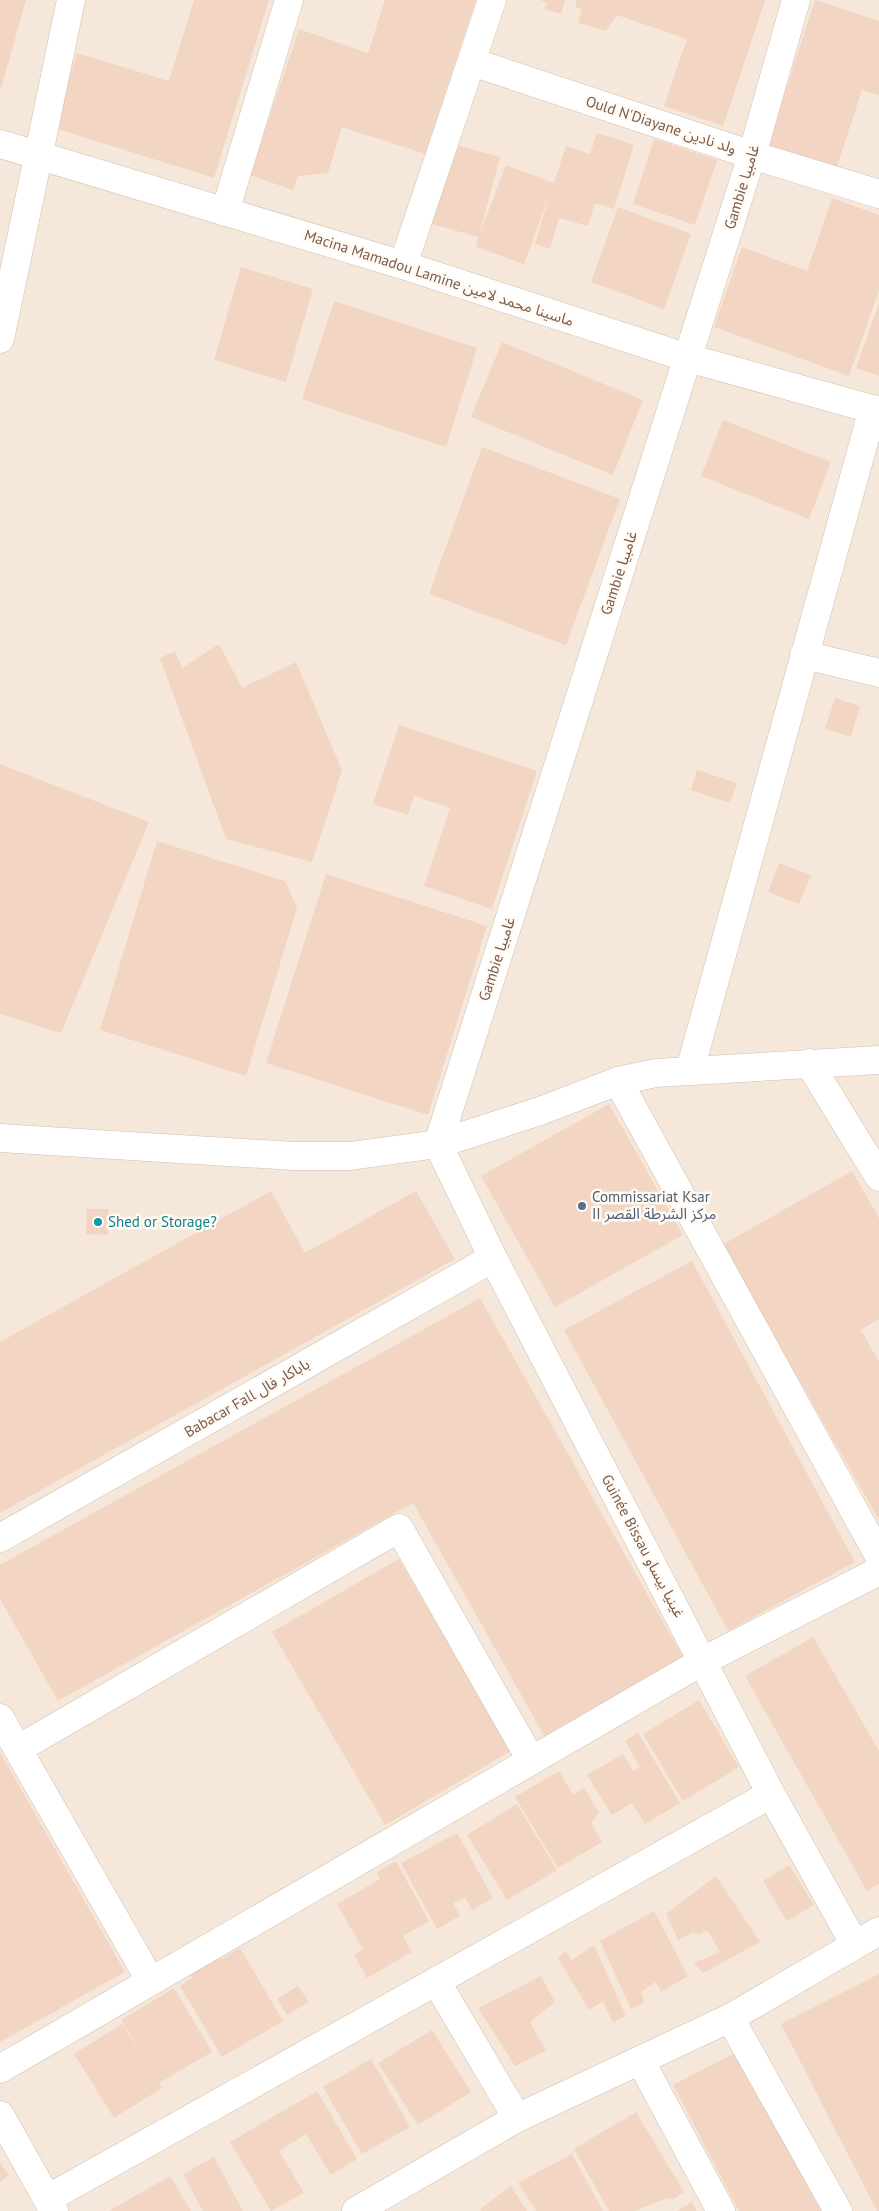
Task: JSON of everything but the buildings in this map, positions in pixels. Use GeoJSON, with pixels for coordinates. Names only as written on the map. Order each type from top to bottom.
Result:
{"type":"FeatureCollection","features":[{"type":"Feature","properties":{"kind":"street"},"geometry":{"type":"LineString","coordinates":[[0,339],[37,155],[71,0]]}},
{"type":"Feature","properties":{"kind":"street"},"geometry":{"type":"LineString","coordinates":[[225,212],[290,0]]}},
{"type":"Feature","properties":{"kind":"street"},"geometry":{"type":"LineString","coordinates":[[403,265],[492,0]]}},
{"type":"Feature","properties":{"kind":"street","name":"Gambie غامبيا"},"geometry":{"type":"LineString","coordinates":[[438,1144],[752,155],[796,0]]}},
{"type":"Feature","properties":{"kind":"street","name":"Ould N'Diayane ولد نادين"},"geometry":{"type":"LineString","coordinates":[[472,62],[752,155],[879,194]]}},
{"type":"Feature","properties":{"kind":"street","name":"Macina Mamadou Lamine ماسينا محمد لامين"},"geometry":{"type":"LineString","coordinates":[[0,144],[403,265],[688,358],[876,410]]}},
{"type":"Feature","properties":{"kind":"street"},"geometry":{"type":"LineString","coordinates":[[690,1070],[804,655],[876,410]]}},
{"type":"Feature","properties":{"kind":"street"},"geometry":{"type":"LineString","coordinates":[[804,655],[879,673]]}},
{"type":"Feature","properties":{"kind":"street"},"geometry":{"type":"LineString","coordinates":[[0,1138],[294,1156],[350,1156],[438,1144],[540,1111],[618,1081],[656,1073],[879,1060]]}},
{"type":"Feature","properties":{"kind":"street"},"geometry":{"type":"LineString","coordinates":[[809,1063],[879,1177]]}},
{"type":"Feature","properties":{"kind":"street"},"geometry":{"type":"LineString","coordinates":[[618,1081],[879,1556]]}},
{"type":"Feature","properties":{"kind":"street","name":"Guinée Bissau غينيا بيساو"},"geometry":{"type":"LineString","coordinates":[[438,1144],[493,1258],[771,1794],[855,1945]]}},
{"type":"Feature","properties":{"kind":"street","name":"Babacar Fall باباكار فال"},"geometry":{"type":"LineString","coordinates":[[0,1538],[493,1258]]}},
{"type":"Feature","properties":{"kind":"street"},"geometry":{"type":"LineString","coordinates":[[18,1749],[399,1528],[531,1760]]}},
{"type":"Feature","properties":{"kind":"street"},"geometry":{"type":"LineString","coordinates":[[0,2068],[703,1661],[879,1571]]}},
{"type":"Feature","properties":{"kind":"street"},"geometry":{"type":"LineString","coordinates":[[0,1718],[150,1980]]}},
{"type":"Feature","properties":{"kind":"street"},"geometry":{"type":"LineString","coordinates":[[0,2115],[51,2205],[436,1981],[771,1794]]}},
{"type":"Feature","properties":{"kind":"street"},"geometry":{"type":"LineString","coordinates":[[356,2211],[517,2118],[730,2018],[879,1931]]}},
{"type":"Feature","properties":{"kind":"street"},"geometry":{"type":"LineString","coordinates":[[436,1981],[517,2118]]}},
{"type":"Feature","properties":{"kind":"street"},"geometry":{"type":"LineString","coordinates":[[730,2018],[838,2211]]}},
{"type":"Feature","properties":{"kind":"street"},"geometry":{"type":"LineString","coordinates":[[640,2060],[721,2211]]}},
{"type":"Feature","properties":{"kind":"shaded area"},"geometry":{"type":"Polygon","coordinates":[[[0,0],[879,0],[879,2211],[0,2211],[0,0]]]}},
{"type":"Feature","properties":{"kind":"place","name":"Commissariat Ksar II مركز الشرطة القصر"},"geometry":{"type":"Point","coordinates":[582,1206]}},
{"type":"Feature","properties":{"kind":"place","name":"Shed or Storage?"},"geometry":{"type":"Point","coordinates":[98,1222]}}]}
